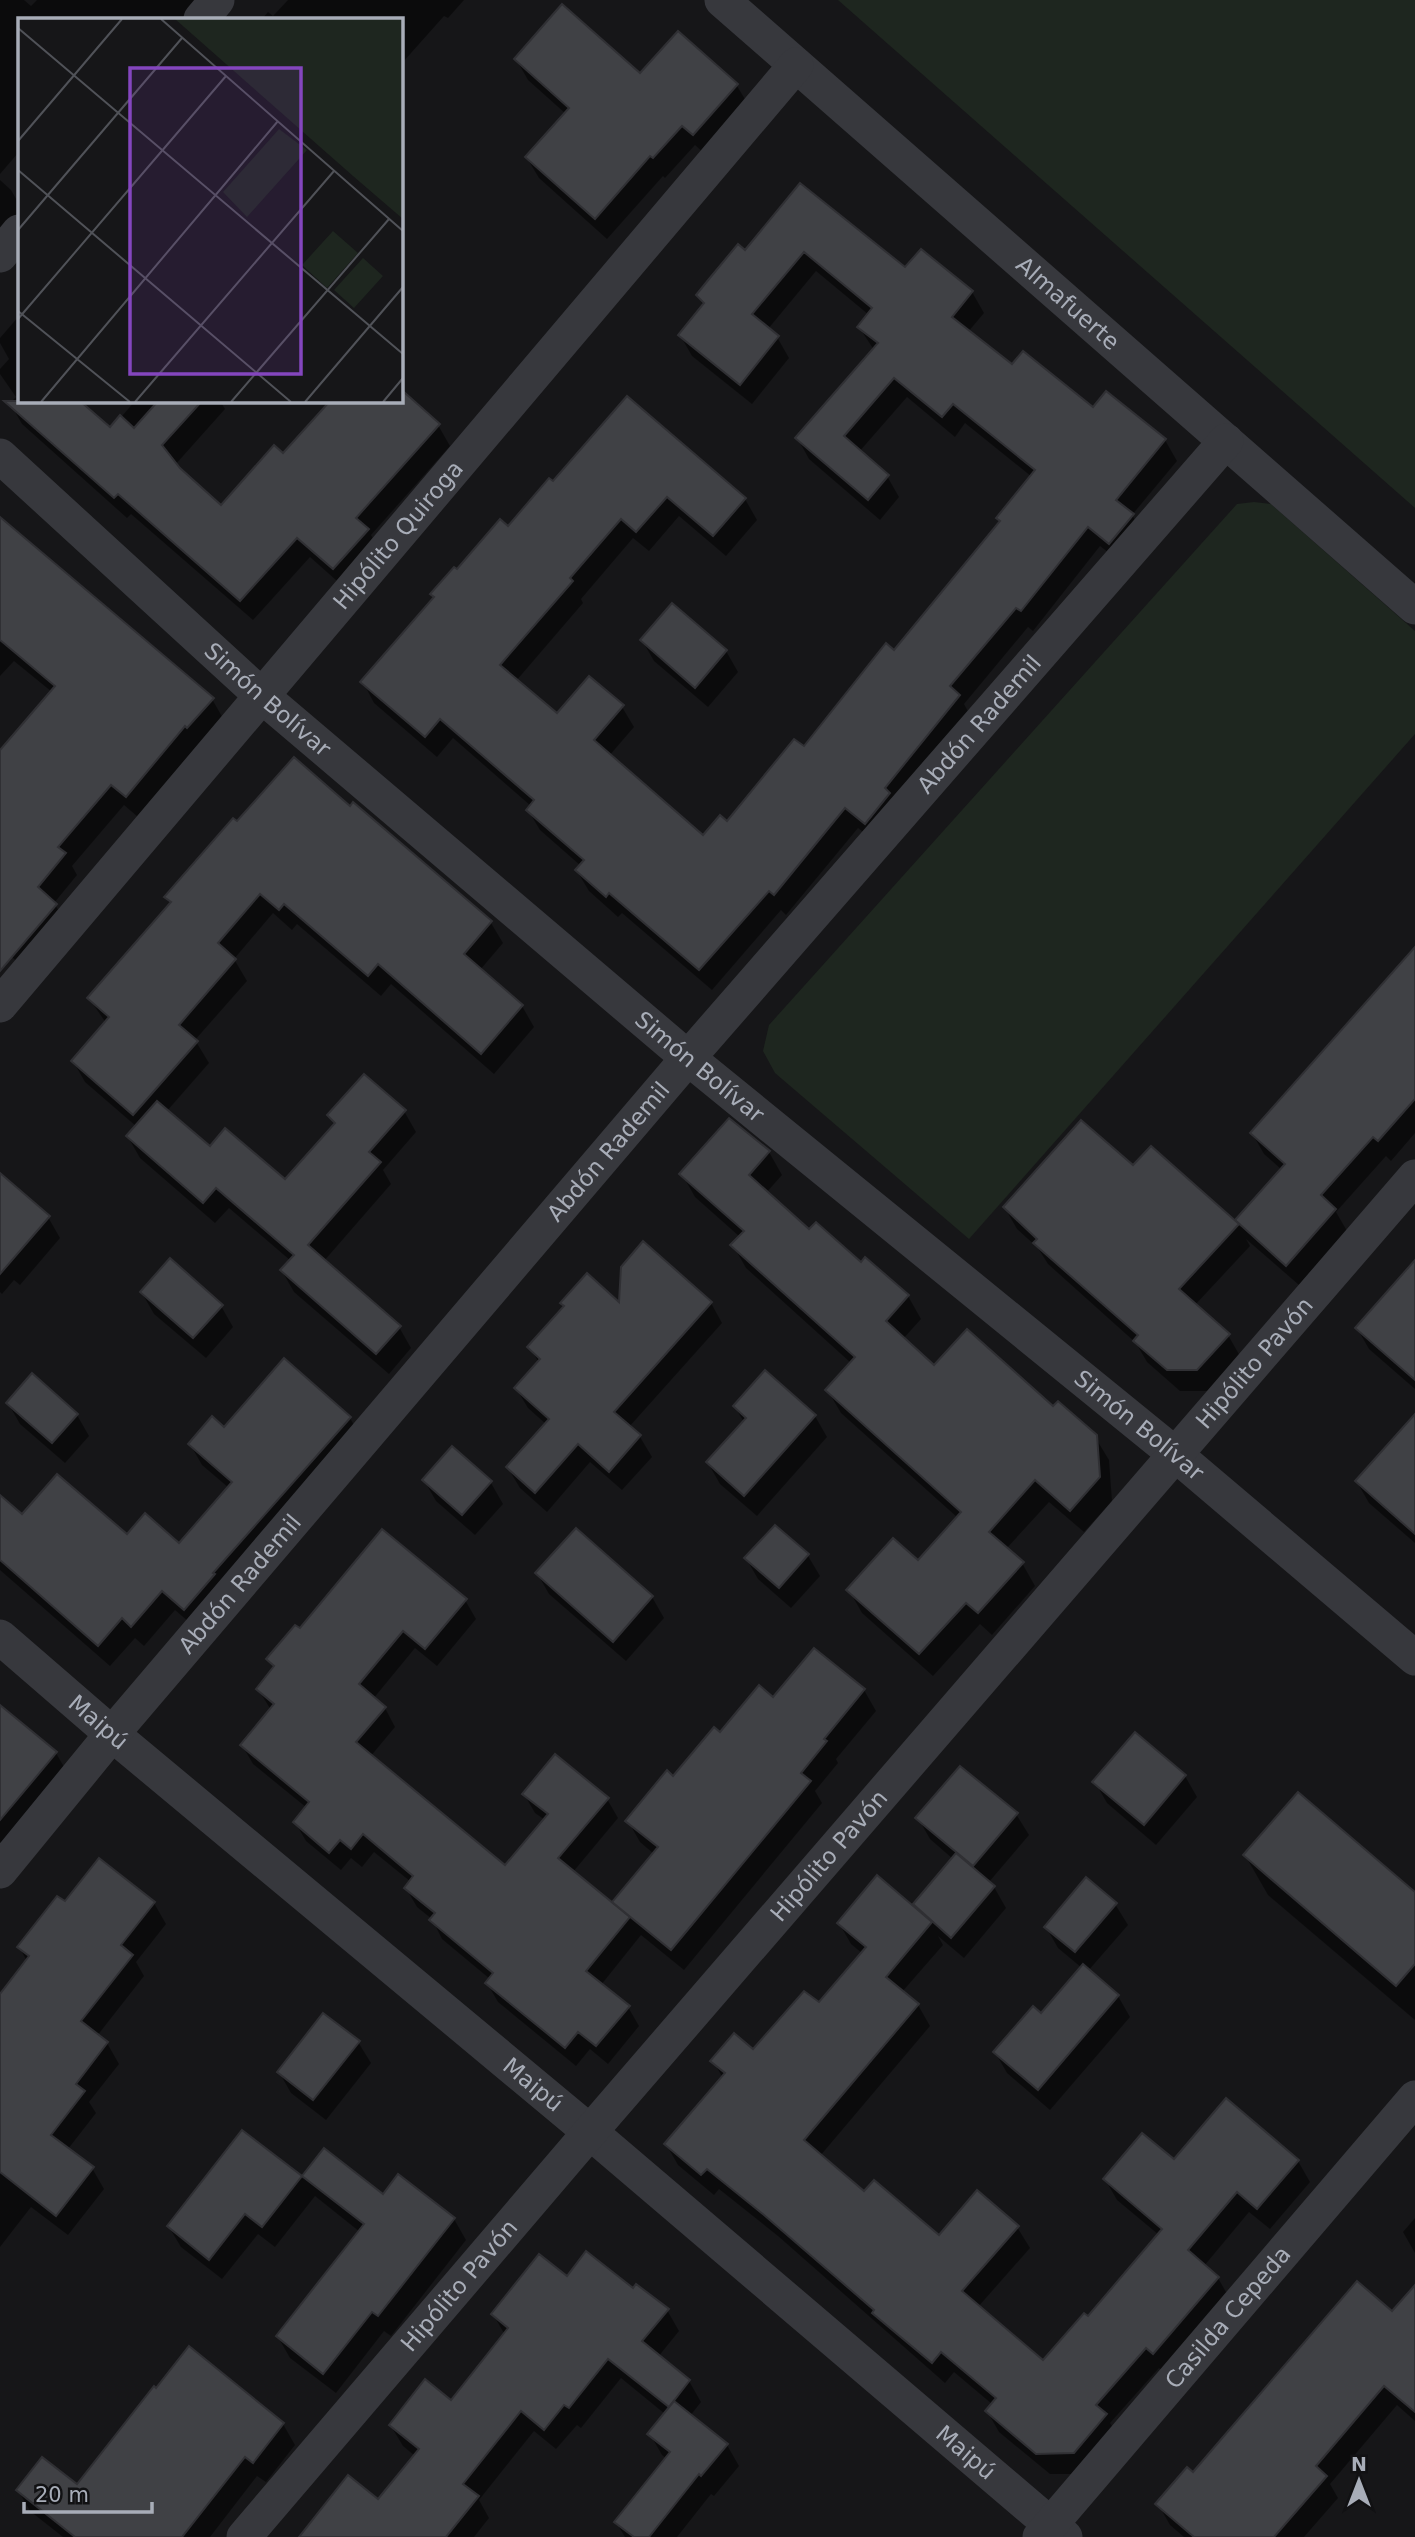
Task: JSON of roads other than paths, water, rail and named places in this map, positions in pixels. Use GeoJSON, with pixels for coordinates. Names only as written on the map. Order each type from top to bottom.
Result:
{"type":"FeatureCollection","features":[{"type":"Feature","properties":{"kind":"street"},"geometry":{"type":"LineString","coordinates":[[202,18],[217,0]]}},
{"type":"Feature","properties":{"kind":"street","name":"Almafuerte"},"geometry":{"type":"LineString","coordinates":[[722,0],[1415,607]]}},
{"type":"Feature","properties":{"kind":"street","name":"Hipólito Quiroga"},"geometry":{"type":"LineString","coordinates":[[0,1005],[796,65]]}},
{"type":"Feature","properties":{"kind":"street"},"geometry":{"type":"LineString","coordinates":[[0,255],[18,233]]}},
{"type":"Feature","properties":{"kind":"street","name":"Abdón Rademil"},"geometry":{"type":"LineString","coordinates":[[0,1871],[112,1734],[688,1058],[1226,441]]}},
{"type":"Feature","properties":{"kind":"street","name":"Simón Bolívar"},"geometry":{"type":"LineString","coordinates":[[0,456],[262,696],[688,1058],[1176,1455],[1415,1658]]}},
{"type":"Feature","properties":{"kind":"street","name":"Hipólito Pavón"},"geometry":{"type":"LineString","coordinates":[[244,2537],[1415,1177]]}},
{"type":"Feature","properties":{"kind":"street","name":"Maipú"},"geometry":{"type":"LineString","coordinates":[[0,1637],[112,1734],[590,2132],[1052,2533]]}},
{"type":"Feature","properties":{"kind":"street","name":"Casilda Cepeda"},"geometry":{"type":"LineString","coordinates":[[1052,2533],[1415,2098]]}}]}
